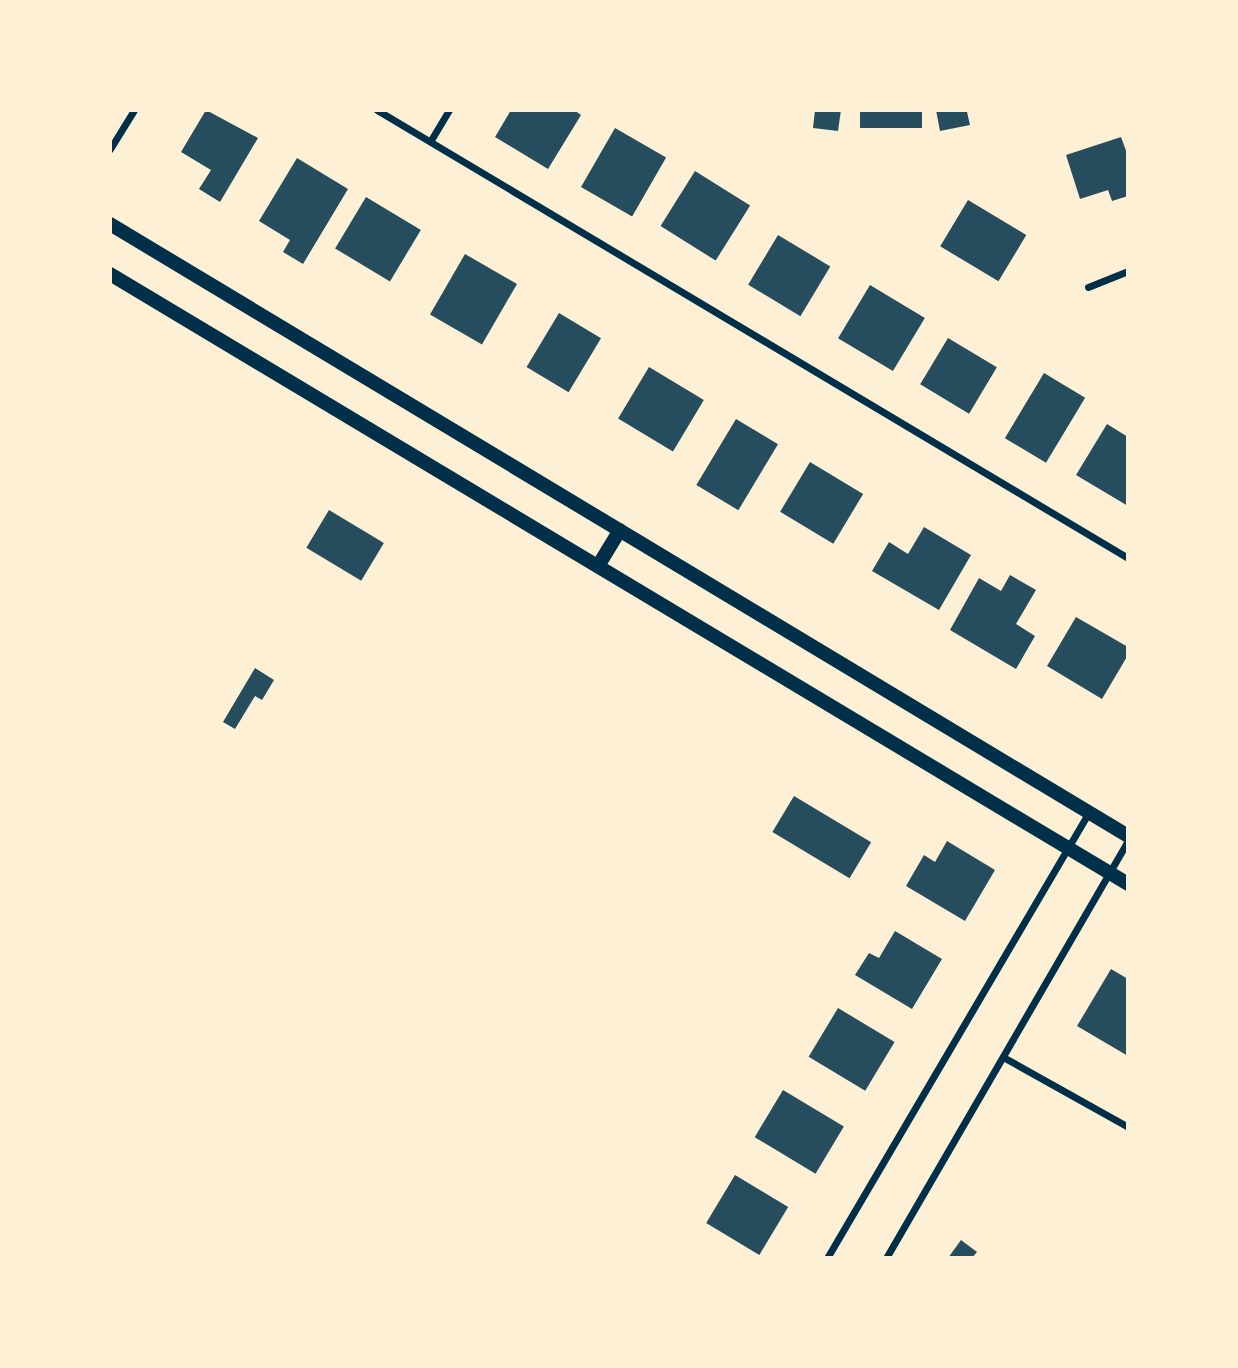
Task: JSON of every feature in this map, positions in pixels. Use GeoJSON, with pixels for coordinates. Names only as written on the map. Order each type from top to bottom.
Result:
{"type":"FeatureCollection","features":[{"type":"Feature","properties":{"kind":"main road"},"geometry":{"type":"LineString","coordinates":[[110,224],[1128,836]]}},
{"type":"Feature","properties":{"kind":"main road"},"geometry":{"type":"LineString","coordinates":[[110,274],[1128,884]]}},
{"type":"Feature","properties":{"kind":"main road"},"geometry":{"type":"LineString","coordinates":[[598,566],[620,530]]}},
{"type":"Feature","properties":{"kind":"street"},"geometry":{"type":"LineString","coordinates":[[110,149],[134,110]]}},
{"type":"Feature","properties":{"kind":"street"},"geometry":{"type":"LineString","coordinates":[[377,110],[1128,558]]}},
{"type":"Feature","properties":{"kind":"street"},"geometry":{"type":"LineString","coordinates":[[431,140],[449,110]]}},
{"type":"Feature","properties":{"kind":"street"},"geometry":{"type":"LineString","coordinates":[[1088,287],[1128,271]]}},
{"type":"Feature","properties":{"kind":"street"},"geometry":{"type":"LineString","coordinates":[[827,1258],[1089,811]]}},
{"type":"Feature","properties":{"kind":"street"},"geometry":{"type":"LineString","coordinates":[[886,1258],[1128,841]]}},
{"type":"Feature","properties":{"kind":"street"},"geometry":{"type":"LineString","coordinates":[[1003,1057],[1128,1127]]}},
{"type":"Feature","properties":{"kind":"building"},"geometry":{"type":"Polygon","coordinates":[[[206,110],[258,138],[220,202],[199,189],[211,170],[181,152],[206,110]]]}},
{"type":"Feature","properties":{"kind":"building"},"geometry":{"type":"Polygon","coordinates":[[[511,110],[574,110],[581,115],[548,169],[495,137],[511,110]]]}},
{"type":"Feature","properties":{"kind":"building"},"geometry":{"type":"Polygon","coordinates":[[[815,110],[841,110],[838,131],[813,128],[815,110]]]}},
{"type":"Feature","properties":{"kind":"building"},"geometry":{"type":"Polygon","coordinates":[[[860,110],[922,110],[922,128],[860,128],[860,110]]]}},
{"type":"Feature","properties":{"kind":"building"},"geometry":{"type":"Polygon","coordinates":[[[936,110],[972,110],[967,112],[970,125],[940,131],[936,110]]]}},
{"type":"Feature","properties":{"kind":"building"},"geometry":{"type":"Polygon","coordinates":[[[615,128],[666,158],[632,216],[581,187],[615,128]]]}},
{"type":"Feature","properties":{"kind":"building"},"geometry":{"type":"Polygon","coordinates":[[[1121,137],[1128,156],[1128,196],[1112,201],[1108,190],[1080,199],[1066,155],[1121,137]]]}},
{"type":"Feature","properties":{"kind":"building"},"geometry":{"type":"Polygon","coordinates":[[[297,158],[348,189],[303,264],[283,252],[290,240],[259,221],[297,158]]]}},
{"type":"Feature","properties":{"kind":"building"},"geometry":{"type":"Polygon","coordinates":[[[695,171],[750,205],[716,261],[661,226],[695,171]]]}},
{"type":"Feature","properties":{"kind":"building"},"geometry":{"type":"Polygon","coordinates":[[[366,197],[421,230],[390,281],[335,248],[366,197]]]}},
{"type":"Feature","properties":{"kind":"building"},"geometry":{"type":"Polygon","coordinates":[[[968,200],[1026,235],[998,281],[940,246],[968,200]]]}},
{"type":"Feature","properties":{"kind":"building"},"geometry":{"type":"Polygon","coordinates":[[[778,235],[830,266],[800,316],[748,285],[778,235]]]}},
{"type":"Feature","properties":{"kind":"building"},"geometry":{"type":"Polygon","coordinates":[[[465,254],[517,284],[482,345],[430,315],[465,254]]]}},
{"type":"Feature","properties":{"kind":"building"},"geometry":{"type":"Polygon","coordinates":[[[870,285],[925,318],[893,371],[838,338],[870,285]]]}},
{"type":"Feature","properties":{"kind":"building"},"geometry":{"type":"Polygon","coordinates":[[[559,313],[601,338],[569,392],[527,367],[559,313]]]}},
{"type":"Feature","properties":{"kind":"building"},"geometry":{"type":"Polygon","coordinates":[[[948,338],[997,367],[969,414],[920,384],[948,338]]]}},
{"type":"Feature","properties":{"kind":"building"},"geometry":{"type":"Polygon","coordinates":[[[649,367],[704,400],[673,451],[618,418],[649,367]]]}},
{"type":"Feature","properties":{"kind":"building"},"geometry":{"type":"Polygon","coordinates":[[[1044,373],[1085,398],[1046,463],[1005,438],[1044,373]]]}},
{"type":"Feature","properties":{"kind":"building"},"geometry":{"type":"Polygon","coordinates":[[[736,419],[778,444],[738,510],[696,485],[736,419]]]}},
{"type":"Feature","properties":{"kind":"building"},"geometry":{"type":"Polygon","coordinates":[[[1107,424],[1128,437],[1128,506],[1076,475],[1107,424]]]}},
{"type":"Feature","properties":{"kind":"building"},"geometry":{"type":"Polygon","coordinates":[[[810,462],[863,494],[833,544],[780,512],[810,462]]]}},
{"type":"Feature","properties":{"kind":"building"},"geometry":{"type":"Polygon","coordinates":[[[329,510],[384,543],[361,581],[306,548],[329,510]]]}},
{"type":"Feature","properties":{"kind":"building"},"geometry":{"type":"Polygon","coordinates":[[[924,527],[971,555],[939,610],[872,571],[889,542],[908,554],[924,527]]]}},
{"type":"Feature","properties":{"kind":"building"},"geometry":{"type":"Polygon","coordinates":[[[1010,575],[1036,590],[1016,624],[1035,636],[1016,669],[950,630],[979,578],[1001,591],[1010,575]]]}},
{"type":"Feature","properties":{"kind":"building"},"geometry":{"type":"Polygon","coordinates":[[[1076,617],[1128,647],[1128,655],[1102,699],[1047,666],[1076,617]]]}},
{"type":"Feature","properties":{"kind":"building"},"geometry":{"type":"Polygon","coordinates":[[[255,668],[274,680],[262,700],[255,696],[235,729],[223,722],[255,668]]]}},
{"type":"Feature","properties":{"kind":"building"},"geometry":{"type":"Polygon","coordinates":[[[794,796],[871,842],[850,878],[772,832],[794,796]]]}},
{"type":"Feature","properties":{"kind":"building"},"geometry":{"type":"Polygon","coordinates":[[[947,841],[995,870],[965,921],[906,886],[924,855],[935,862],[947,841]]]}},
{"type":"Feature","properties":{"kind":"building"},"geometry":{"type":"Polygon","coordinates":[[[895,931],[942,959],[912,1009],[855,975],[869,953],[879,958],[895,931]]]}},
{"type":"Feature","properties":{"kind":"building"},"geometry":{"type":"Polygon","coordinates":[[[1111,969],[1128,979],[1128,1056],[1077,1026],[1111,969]]]}},
{"type":"Feature","properties":{"kind":"building"},"geometry":{"type":"Polygon","coordinates":[[[838,1008],[895,1042],[865,1091],[809,1057],[838,1008]]]}},
{"type":"Feature","properties":{"kind":"building"},"geometry":{"type":"Polygon","coordinates":[[[783,1090],[844,1127],[816,1174],[755,1137],[783,1090]]]}},
{"type":"Feature","properties":{"kind":"building"},"geometry":{"type":"Polygon","coordinates":[[[735,1175],[788,1207],[759,1255],[706,1223],[735,1175]]]}},
{"type":"Feature","properties":{"kind":"building"},"geometry":{"type":"Polygon","coordinates":[[[961,1240],[977,1252],[972,1258],[948,1258],[961,1240]]]}}]}
